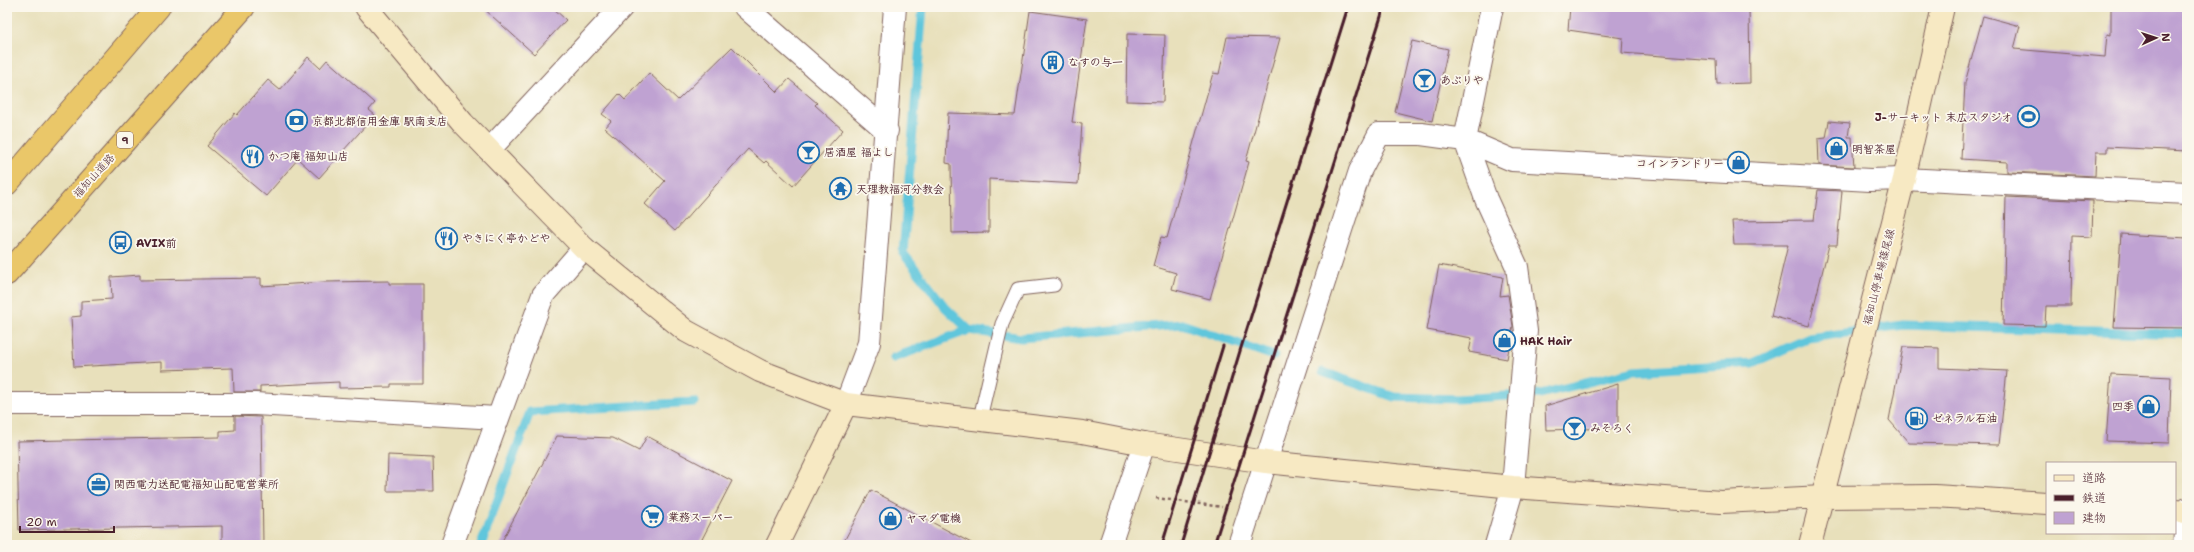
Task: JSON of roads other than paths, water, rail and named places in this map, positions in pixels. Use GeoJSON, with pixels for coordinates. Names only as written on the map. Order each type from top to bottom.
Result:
{"type":"FeatureCollection","features":[{"type":"Feature","properties":{"kind":"highway"},"geometry":{"type":"LineString","coordinates":[[7,184],[159,7]]}},
{"type":"Feature","properties":{"kind":"highway","name":"福知山道路"},"geometry":{"type":"LineString","coordinates":[[7,274],[244,7]]}},
{"type":"Feature","properties":{"kind":"street"},"geometry":{"type":"LineString","coordinates":[[366,7],[463,123],[584,248],[686,331],[760,371],[846,404],[980,418],[1082,432],[1144,444],[1266,462],[1513,488],[1721,502],[1823,497],[1934,496],[2046,503]]}},
{"type":"Feature","properties":{"kind":"street"},"geometry":{"type":"LineString","coordinates":[[489,150],[622,7]]}},
{"type":"Feature","properties":{"kind":"street"},"geometry":{"type":"LineString","coordinates":[[745,7],[887,131]]}},
{"type":"Feature","properties":{"kind":"street"},"geometry":{"type":"LineString","coordinates":[[777,545],[846,404],[868,343],[887,131],[895,7]]}},
{"type":"Feature","properties":{"kind":"street"},"geometry":{"type":"LineString","coordinates":[[1492,7],[1465,140],[1486,199],[1517,267],[1526,331],[1513,488],[1496,545]]}},
{"type":"Feature","properties":{"kind":"street","name":"福知山停車場篠尾線"},"geometry":{"type":"LineString","coordinates":[[1810,545],[1904,179],[1943,7]]}},
{"type":"Feature","properties":{"kind":"street"},"geometry":{"type":"LineString","coordinates":[[1239,545],[1360,171],[1379,134],[1421,134],[1465,140],[1512,160],[1870,180],[1904,179],[2187,193]]}},
{"type":"Feature","properties":{"kind":"street"},"geometry":{"type":"LineString","coordinates":[[452,545],[543,295],[584,248]]}},
{"type":"Feature","properties":{"kind":"street"},"geometry":{"type":"LineString","coordinates":[[7,404],[255,404],[498,418]]}},
{"type":"Feature","properties":{"kind":"street"},"geometry":{"type":"LineString","coordinates":[[1110,545],[1144,444]]}},
{"type":"Feature","properties":{"kind":"street"},"geometry":{"type":"LineString","coordinates":[[2176,511],[2187,511],[2184,545]]}},
{"type":"Feature","properties":{"kind":"lane"},"geometry":{"type":"LineString","coordinates":[[980,418],[1002,324],[1018,289],[1054,285]]}},
{"type":"Feature","properties":{"kind":"waterway"},"geometry":{"type":"LineString","coordinates":[[923,7],[903,253],[945,307],[969,330],[1021,338],[1182,324],[1274,356]]}},
{"type":"Feature","properties":{"kind":"waterway"},"geometry":{"type":"LineString","coordinates":[[1323,372],[1394,397],[1457,399],[1540,394],[1634,371],[1753,363],[1809,338],[1903,325],[2187,334]]}},
{"type":"Feature","properties":{"kind":"waterway"},"geometry":{"type":"LineString","coordinates":[[893,358],[969,330]]}},
{"type":"Feature","properties":{"kind":"waterway"},"geometry":{"type":"LineString","coordinates":[[481,545],[530,412],[695,402]]}},
{"type":"Feature","properties":{"kind":"railway"},"geometry":{"type":"LineString","coordinates":[[1181,545],[1348,7]]}},
{"type":"Feature","properties":{"kind":"railway"},"geometry":{"type":"LineString","coordinates":[[1214,545],[1384,7]]}},
{"type":"Feature","properties":{"kind":"railway"},"geometry":{"type":"LineString","coordinates":[[1162,545],[1223,346]]}},
{"type":"Feature","properties":{"kind":"place","name":"なすの与一"},"geometry":{"type":"Point","coordinates":[1052,62]}},
{"type":"Feature","properties":{"kind":"place","name":"あぶりや"},"geometry":{"type":"Point","coordinates":[1425,80]}},
{"type":"Feature","properties":{"kind":"place","name":"J-サーキット 末広スタジオ"},"geometry":{"type":"Point","coordinates":[2028,117]}},
{"type":"Feature","properties":{"kind":"place","name":"京都北都信用金庫 駅南支店"},"geometry":{"type":"Point","coordinates":[296,121]}},
{"type":"Feature","properties":{"kind":"place","name":"明智茶屋"},"geometry":{"type":"Point","coordinates":[1836,149]}},
{"type":"Feature","properties":{"kind":"place","name":"居酒屋 福よし"},"geometry":{"type":"Point","coordinates":[809,152]}},
{"type":"Feature","properties":{"kind":"place","name":"かつ庵 福知山店"},"geometry":{"type":"Point","coordinates":[252,156]}},
{"type":"Feature","properties":{"kind":"place","name":"コインランドリー"},"geometry":{"type":"Point","coordinates":[1739,163]}},
{"type":"Feature","properties":{"kind":"place","name":"天理教福河分教会"},"geometry":{"type":"Point","coordinates":[840,189]}},
{"type":"Feature","properties":{"kind":"place","name":"やきにく亭かどや"},"geometry":{"type":"Point","coordinates":[447,238]}},
{"type":"Feature","properties":{"kind":"place","name":"AVIX前"},"geometry":{"type":"Point","coordinates":[120,243]}},
{"type":"Feature","properties":{"kind":"place","name":"HAK Hair"},"geometry":{"type":"Point","coordinates":[1504,341]}},
{"type":"Feature","properties":{"kind":"place","name":"四季"},"geometry":{"type":"Point","coordinates":[2149,406]}},
{"type":"Feature","properties":{"kind":"place","name":"ゼネラル石油"},"geometry":{"type":"Point","coordinates":[1917,418]}},
{"type":"Feature","properties":{"kind":"place","name":"みそろく"},"geometry":{"type":"Point","coordinates":[1574,428]}},
{"type":"Feature","properties":{"kind":"place","name":"関西電力送配電福知山配電営業所"},"geometry":{"type":"Point","coordinates":[98,484]}},
{"type":"Feature","properties":{"kind":"place","name":"業務スーパー"},"geometry":{"type":"Point","coordinates":[653,517]}},
{"type":"Feature","properties":{"kind":"place","name":"ヤマダ電機"},"geometry":{"type":"Point","coordinates":[890,518]}}]}
